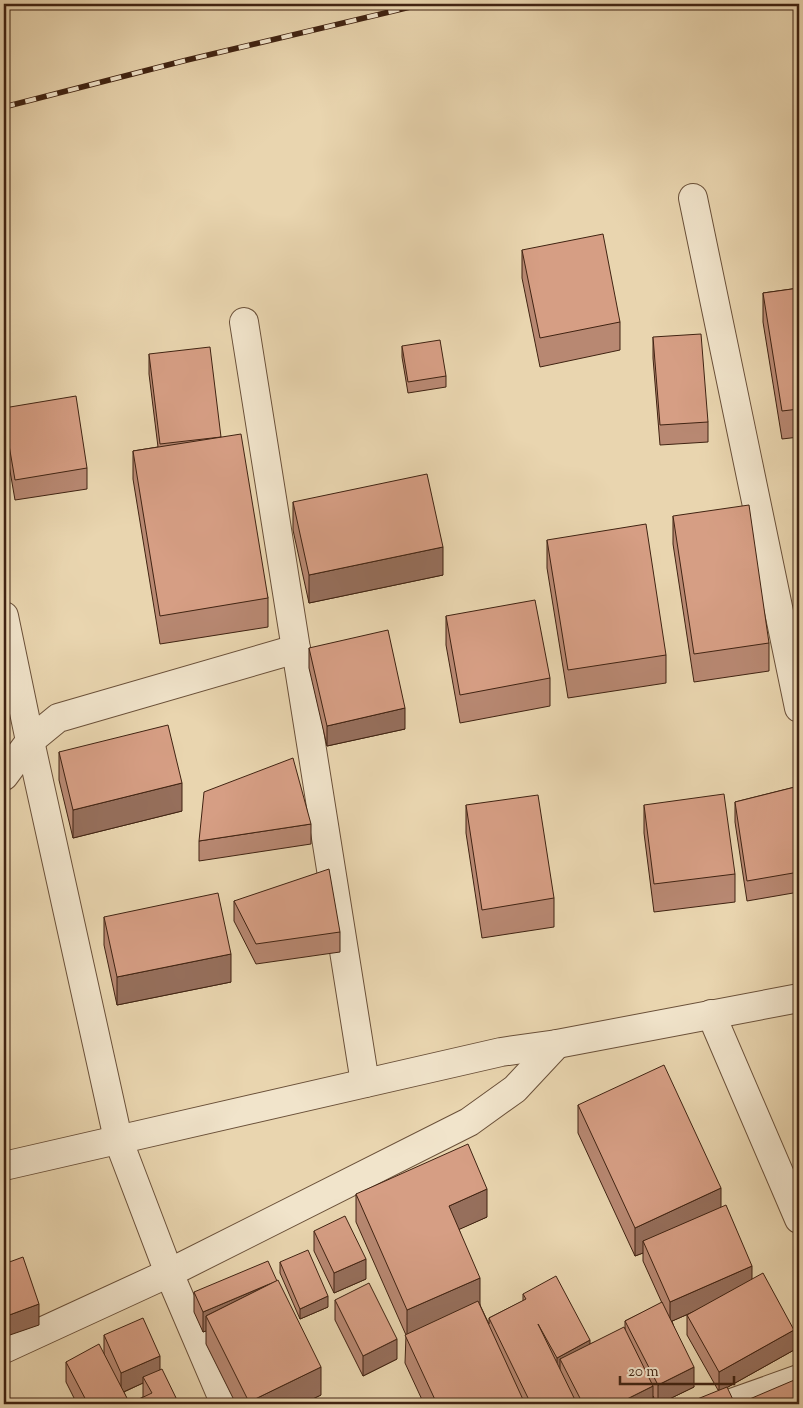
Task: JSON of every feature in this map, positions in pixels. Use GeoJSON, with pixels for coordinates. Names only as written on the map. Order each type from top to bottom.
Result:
{"type":"FeatureCollection","features":[{"type":"Feature","properties":{"kind":"street"},"geometry":{"type":"LineString","coordinates":[[693,198],[799,708]]}},
{"type":"Feature","properties":{"kind":"street"},"geometry":{"type":"LineString","coordinates":[[244,322],[365,1083]]}},
{"type":"Feature","properties":{"kind":"street"},"geometry":{"type":"LineString","coordinates":[[4,616],[7,649],[30,741],[118,1139],[169,1273],[225,1404]]}},
{"type":"Feature","properties":{"kind":"street"},"geometry":{"type":"LineString","coordinates":[[4,776],[30,741],[58,718],[296,649]]}},
{"type":"Feature","properties":{"kind":"street"},"geometry":{"type":"LineString","coordinates":[[4,1166],[501,1052],[557,1044],[799,998]]}},
{"type":"Feature","properties":{"kind":"street"},"geometry":{"type":"LineString","coordinates":[[711,1014],[799,1219]]}},
{"type":"Feature","properties":{"kind":"street"},"geometry":{"type":"LineString","coordinates":[[4,1349],[169,1273],[469,1122],[515,1089],[557,1044]]}},
{"type":"Feature","properties":{"kind":"street"},"geometry":{"type":"LineString","coordinates":[[729,1404],[799,1379]]}},
{"type":"Feature","properties":{"kind":"building"},"geometry":{"type":"Polygon","coordinates":[[[603,234],[620,322],[540,338],[522,250],[603,234]]]}},
{"type":"Feature","properties":{"kind":"building"},"geometry":{"type":"Polygon","coordinates":[[[799,288],[799,409],[782,411],[763,293],[799,288]]]}},
{"type":"Feature","properties":{"kind":"building"},"geometry":{"type":"Polygon","coordinates":[[[701,334],[708,422],[660,425],[653,337],[701,334]]]}},
{"type":"Feature","properties":{"kind":"building"},"geometry":{"type":"Polygon","coordinates":[[[440,340],[446,376],[408,382],[402,346],[440,340]]]}},
{"type":"Feature","properties":{"kind":"building"},"geometry":{"type":"Polygon","coordinates":[[[210,347],[221,437],[160,444],[149,354],[210,347]]]}},
{"type":"Feature","properties":{"kind":"building"},"geometry":{"type":"Polygon","coordinates":[[[76,396],[87,468],[15,480],[4,408],[76,396]]]}},
{"type":"Feature","properties":{"kind":"building"},"geometry":{"type":"Polygon","coordinates":[[[241,434],[268,598],[160,616],[133,451],[241,434]]]}},
{"type":"Feature","properties":{"kind":"building"},"geometry":{"type":"Polygon","coordinates":[[[427,474],[443,547],[309,575],[293,502],[427,474]]]}},
{"type":"Feature","properties":{"kind":"building"},"geometry":{"type":"Polygon","coordinates":[[[749,505],[769,643],[694,654],[673,516],[749,505]]]}},
{"type":"Feature","properties":{"kind":"building"},"geometry":{"type":"Polygon","coordinates":[[[646,524],[666,655],[568,670],[547,540],[646,524]]]}},
{"type":"Feature","properties":{"kind":"building"},"geometry":{"type":"Polygon","coordinates":[[[535,600],[550,678],[460,695],[446,616],[535,600]]]}},
{"type":"Feature","properties":{"kind":"building"},"geometry":{"type":"Polygon","coordinates":[[[388,630],[405,708],[327,726],[309,648],[388,630]]]}},
{"type":"Feature","properties":{"kind":"building"},"geometry":{"type":"Polygon","coordinates":[[[168,725],[182,783],[73,810],[59,752],[168,725]]]}},
{"type":"Feature","properties":{"kind":"building"},"geometry":{"type":"Polygon","coordinates":[[[293,758],[311,824],[199,841],[204,792],[293,758]]]}},
{"type":"Feature","properties":{"kind":"building"},"geometry":{"type":"Polygon","coordinates":[[[799,786],[799,872],[747,881],[735,802],[799,786]]]}},
{"type":"Feature","properties":{"kind":"building"},"geometry":{"type":"Polygon","coordinates":[[[724,794],[735,874],[654,884],[644,805],[724,794]]]}},
{"type":"Feature","properties":{"kind":"building"},"geometry":{"type":"Polygon","coordinates":[[[538,795],[554,898],[482,910],[466,805],[538,795]]]}},
{"type":"Feature","properties":{"kind":"building"},"geometry":{"type":"Polygon","coordinates":[[[329,869],[340,932],[256,944],[234,901],[329,869]]]}},
{"type":"Feature","properties":{"kind":"building"},"geometry":{"type":"Polygon","coordinates":[[[218,893],[231,954],[117,977],[104,917],[218,893]]]}},
{"type":"Feature","properties":{"kind":"building"},"geometry":{"type":"Polygon","coordinates":[[[664,1065],[721,1188],[635,1228],[578,1105],[664,1065]]]}},
{"type":"Feature","properties":{"kind":"building"},"geometry":{"type":"Polygon","coordinates":[[[468,1144],[487,1189],[449,1206],[480,1278],[407,1310],[356,1194],[468,1144]]]}},
{"type":"Feature","properties":{"kind":"building"},"geometry":{"type":"Polygon","coordinates":[[[726,1205],[752,1266],[670,1302],[643,1241],[726,1205]]]}},
{"type":"Feature","properties":{"kind":"building"},"geometry":{"type":"Polygon","coordinates":[[[345,1216],[366,1259],[334,1273],[314,1231],[345,1216]]]}},
{"type":"Feature","properties":{"kind":"building"},"geometry":{"type":"Polygon","coordinates":[[[308,1250],[328,1296],[300,1309],[280,1262],[308,1250]]]}},
{"type":"Feature","properties":{"kind":"building"},"geometry":{"type":"Polygon","coordinates":[[[23,1257],[39,1304],[4,1317],[4,1264],[23,1257]]]}},
{"type":"Feature","properties":{"kind":"building"},"geometry":{"type":"Polygon","coordinates":[[[268,1261],[277,1281],[203,1312],[194,1292],[268,1261]]]}},
{"type":"Feature","properties":{"kind":"building"},"geometry":{"type":"Polygon","coordinates":[[[763,1273],[794,1330],[719,1372],[687,1315],[763,1273]]]}},
{"type":"Feature","properties":{"kind":"building"},"geometry":{"type":"Polygon","coordinates":[[[556,1276],[590,1340],[557,1358],[538,1324],[577,1404],[531,1404],[489,1318],[526,1299],[523,1294],[556,1276]]]}},
{"type":"Feature","properties":{"kind":"building"},"geometry":{"type":"Polygon","coordinates":[[[278,1280],[321,1367],[249,1402],[206,1316],[278,1280]]]}},
{"type":"Feature","properties":{"kind":"building"},"geometry":{"type":"Polygon","coordinates":[[[369,1283],[397,1339],[363,1356],[335,1300],[369,1283]]]}},
{"type":"Feature","properties":{"kind":"building"},"geometry":{"type":"Polygon","coordinates":[[[478,1301],[525,1404],[437,1404],[405,1335],[478,1301]]]}},
{"type":"Feature","properties":{"kind":"building"},"geometry":{"type":"Polygon","coordinates":[[[662,1302],[694,1367],[658,1385],[625,1321],[662,1302]]]}},
{"type":"Feature","properties":{"kind":"building"},"geometry":{"type":"Polygon","coordinates":[[[143,1318],[160,1356],[121,1373],[104,1335],[143,1318]]]}},
{"type":"Feature","properties":{"kind":"building"},"geometry":{"type":"Polygon","coordinates":[[[624,1327],[653,1386],[617,1404],[583,1404],[560,1359],[624,1327]]]}},
{"type":"Feature","properties":{"kind":"building"},"geometry":{"type":"Polygon","coordinates":[[[99,1344],[129,1402],[125,1404],[88,1404],[66,1362],[99,1344]]]}},
{"type":"Feature","properties":{"kind":"building"},"geometry":{"type":"Polygon","coordinates":[[[162,1369],[179,1404],[136,1404],[135,1401],[152,1393],[143,1377],[162,1369]]]}},
{"type":"Feature","properties":{"kind":"building"},"geometry":{"type":"Polygon","coordinates":[[[799,1378],[799,1404],[747,1404],[745,1401],[799,1378]]]}},
{"type":"Feature","properties":{"kind":"building"},"geometry":{"type":"Polygon","coordinates":[[[727,1387],[735,1404],[685,1404],[727,1387]]]}},
{"type":"Feature","properties":{"kind":"railway"},"geometry":{"type":"LineString","coordinates":[[4,107],[187,60],[423,4]]}}]}
